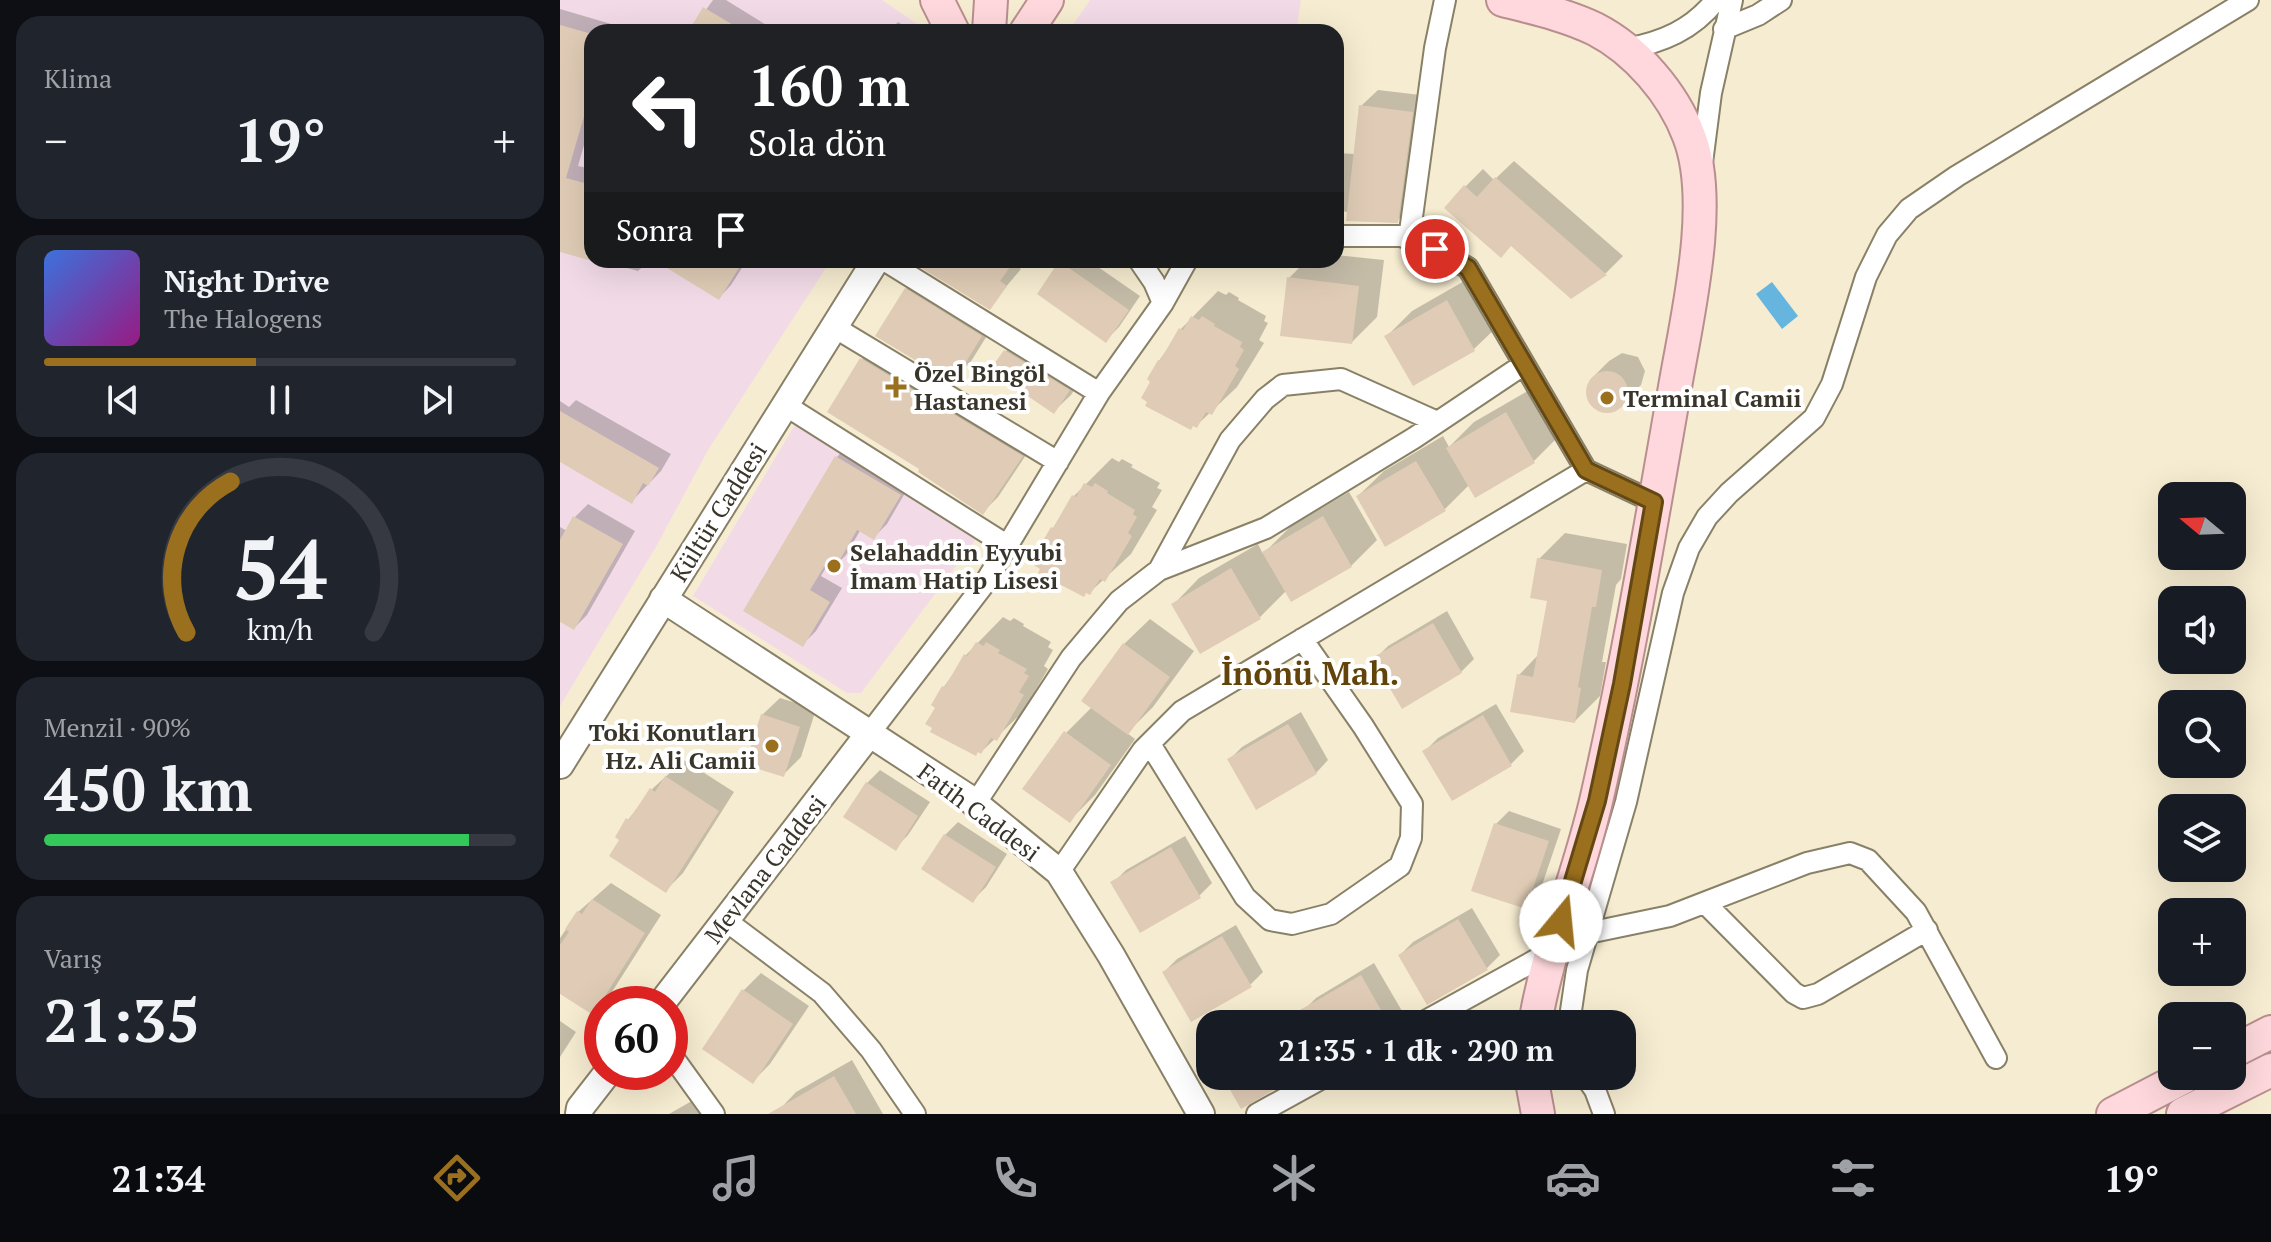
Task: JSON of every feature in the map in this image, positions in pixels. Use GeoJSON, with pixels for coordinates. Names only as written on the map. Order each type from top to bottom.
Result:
{"type":"FeatureCollection","features":[{"type":"Feature","properties":{"kind":"main road"},"geometry":{"type":"LineString","coordinates":[[937,0],[949,24]]}},
{"type":"Feature","properties":{"kind":"main road"},"geometry":{"type":"LineString","coordinates":[[990,24],[991,0]]}},
{"type":"Feature","properties":{"kind":"main road"},"geometry":{"type":"LineString","coordinates":[[1031,24],[1047,0]]}},
{"type":"Feature","properties":{"kind":"main road"},"geometry":{"type":"LineString","coordinates":[[1503,0],[1595,29],[1626,49],[1667,93],[1690,137],[1699,187],[1696,266],[1622,684],[1597,801],[1552,951],[1538,1010]]}},
{"type":"Feature","properties":{"kind":"main road"},"geometry":{"type":"LineString","coordinates":[[2246,1045],[2271,1032]]}},
{"type":"Feature","properties":{"kind":"main road"},"geometry":{"type":"LineString","coordinates":[[2183,1114],[2271,1070]]}},
{"type":"Feature","properties":{"kind":"main road"},"geometry":{"type":"LineString","coordinates":[[1534,1090],[1538,1114]]}},
{"type":"Feature","properties":{"kind":"main road"},"geometry":{"type":"LineString","coordinates":[[2113,1114],[2159,1090]]}},
{"type":"Feature","properties":{"kind":"street"},"geometry":{"type":"LineString","coordinates":[[1409,239],[1435,48],[1445,0]]}},
{"type":"Feature","properties":{"kind":"street"},"geometry":{"type":"LineString","coordinates":[[1626,49],[1658,43],[1690,27],[1716,0]]}},
{"type":"Feature","properties":{"kind":"street"},"geometry":{"type":"LineString","coordinates":[[1699,187],[1711,93],[1732,0]]}},
{"type":"Feature","properties":{"kind":"street"},"geometry":{"type":"LineString","coordinates":[[1724,29],[1758,15],[1781,0]]}},
{"type":"Feature","properties":{"kind":"street"},"geometry":{"type":"LineString","coordinates":[[1571,1010],[1577,970],[1626,802],[1673,593],[1689,548],[1707,517],[1729,493],[1814,418],[1832,384],[1866,277],[1887,235],[1909,209],[1957,176],[2248,0]]}},
{"type":"Feature","properties":{"kind":"street"},"geometry":{"type":"LineString","coordinates":[[1344,236],[1401,236],[1435,249],[1468,268],[1586,470],[1654,502]]}},
{"type":"Feature","properties":{"kind":"street","name":"Kültür Caddesi"},"geometry":{"type":"LineString","coordinates":[[560,765],[871,268]]}},
{"type":"Feature","properties":{"kind":"street"},"geometry":{"type":"LineString","coordinates":[[897,268],[1099,393]]}},
{"type":"Feature","properties":{"kind":"street"},"geometry":{"type":"LineString","coordinates":[[1144,268],[1163,303]]}},
{"type":"Feature","properties":{"kind":"street"},"geometry":{"type":"LineString","coordinates":[[869,734],[985,583],[1099,393],[1163,303],[1183,268]]}},
{"type":"Feature","properties":{"kind":"street"},"geometry":{"type":"LineString","coordinates":[[834,327],[1058,462]]}},
{"type":"Feature","properties":{"kind":"street"},"geometry":{"type":"LineString","coordinates":[[975,804],[1071,658],[1119,601],[1159,570],[1266,528],[1523,365]]}},
{"type":"Feature","properties":{"kind":"street"},"geometry":{"type":"LineString","coordinates":[[1159,570],[1230,440],[1265,399],[1283,385],[1341,379],[1437,422]]}},
{"type":"Feature","properties":{"kind":"street"},"geometry":{"type":"LineString","coordinates":[[785,405],[1008,546]]}},
{"type":"Feature","properties":{"kind":"street"},"geometry":{"type":"LineString","coordinates":[[1059,872],[1150,744],[1182,711],[1586,470]]}},
{"type":"Feature","properties":{"kind":"street","name":"Fatih Caddesi"},"geometry":{"type":"LineString","coordinates":[[663,599],[975,804],[1059,872],[1111,955],[1201,1114]]}},
{"type":"Feature","properties":{"kind":"street"},"geometry":{"type":"LineString","coordinates":[[1150,744],[1245,897],[1270,920],[1292,924],[1331,914],[1400,866],[1411,838],[1412,804],[1363,726],[1302,639]]}},
{"type":"Feature","properties":{"kind":"street","name":"Mevlana Caddesi"},"geometry":{"type":"LineString","coordinates":[[675,986],[869,734]]}},
{"type":"Feature","properties":{"kind":"street"},"geometry":{"type":"LineString","coordinates":[[1588,933],[1670,916],[1807,863],[1850,853],[1868,860],[1916,912],[1996,1058]]}},
{"type":"Feature","properties":{"kind":"street"},"geometry":{"type":"LineString","coordinates":[[1705,903],[1794,993],[1803,998],[1818,994],[1927,930]]}},
{"type":"Feature","properties":{"kind":"street"},"geometry":{"type":"LineString","coordinates":[[725,920],[822,993],[871,1050],[915,1114]]}},
{"type":"Feature","properties":{"kind":"street"},"geometry":{"type":"LineString","coordinates":[[1445,1010],[1552,951]]}},
{"type":"Feature","properties":{"kind":"street"},"geometry":{"type":"LineString","coordinates":[[688,1078],[714,1114]]}},
{"type":"Feature","properties":{"kind":"street"},"geometry":{"type":"LineString","coordinates":[[579,1114],[594,1090]]}},
{"type":"Feature","properties":{"kind":"street"},"geometry":{"type":"LineString","coordinates":[[1257,1114],[1301,1090]]}},
{"type":"Feature","properties":{"kind":"street"},"geometry":{"type":"LineString","coordinates":[[1595,1090],[1604,1114]]}},
{"type":"Feature","properties":{"kind":"shaded area"},"geometry":{"type":"Polygon","coordinates":[[[560,0],[882,0],[917,24],[584,24],[584,268],[826,268],[708,450],[657,545],[560,706],[560,0]]]}},
{"type":"Feature","properties":{"kind":"shaded area"},"geometry":{"type":"Polygon","coordinates":[[[1090,0],[1301,0],[1297,24],[1074,24],[1090,0]]]}},
{"type":"Feature","properties":{"kind":"shaded area","name":"Selahaddin Eyyubi İmam Hatip Lisesi"},"geometry":{"type":"Polygon","coordinates":[[[796,423],[979,535],[861,693],[847,693],[693,596],[796,423]]]}},
{"type":"Feature","properties":{"kind":"water"},"geometry":{"type":"Polygon","coordinates":[[[1772,282],[1798,316],[1782,329],[1756,294],[1772,282]]]}},
{"type":"Feature","properties":{"kind":"building"},"geometry":{"type":"Polygon","coordinates":[[[703,7],[732,24],[693,24],[703,7]]]}},
{"type":"Feature","properties":{"kind":"building"},"geometry":{"type":"Polygon","coordinates":[[[560,25],[584,32],[584,116],[566,178],[584,183],[584,259],[560,252],[560,25]]]}},
{"type":"Feature","properties":{"kind":"building"},"geometry":{"type":"Polygon","coordinates":[[[1359,105],[1413,112],[1398,223],[1346,221],[1359,105]]]}},
{"type":"Feature","properties":{"kind":"building"},"geometry":{"type":"Polygon","coordinates":[[[1495,177],[1607,275],[1571,299],[1511,246],[1501,258],[1444,208],[1464,185],[1477,197],[1495,177]]]}},
{"type":"Feature","properties":{"kind":"building"},"geometry":{"type":"Polygon","coordinates":[[[667,268],[739,268],[719,300],[667,268]]]}},
{"type":"Feature","properties":{"kind":"building"},"geometry":{"type":"Polygon","coordinates":[[[921,268],[1009,268],[1000,281],[1007,286],[990,310],[921,268]]]}},
{"type":"Feature","properties":{"kind":"building"},"geometry":{"type":"Polygon","coordinates":[[[1054,268],[1069,268],[1129,310],[1106,343],[1037,294],[1054,268]]]}},
{"type":"Feature","properties":{"kind":"building"},"geometry":{"type":"Polygon","coordinates":[[[1287,277],[1359,286],[1352,344],[1280,336],[1287,277]]]}},
{"type":"Feature","properties":{"kind":"building"},"geometry":{"type":"Polygon","coordinates":[[[905,288],[982,336],[953,383],[875,336],[905,288]]]}},
{"type":"Feature","properties":{"kind":"building"},"geometry":{"type":"Polygon","coordinates":[[[1447,300],[1475,351],[1413,386],[1384,336],[1447,300]]]}},
{"type":"Feature","properties":{"kind":"building"},"geometry":{"type":"Polygon","coordinates":[[[1191,316],[1199,320],[1202,316],[1215,324],[1242,342],[1240,347],[1244,350],[1235,366],[1239,369],[1212,415],[1206,412],[1197,428],[1193,426],[1191,430],[1145,406],[1147,402],[1141,398],[1158,360],[1179,328],[1183,330],[1191,316]]]}},
{"type":"Feature","properties":{"kind":"building"},"geometry":{"type":"Polygon","coordinates":[[[1004,350],[1070,390],[1054,414],[990,370],[1004,350]]]}},
{"type":"Feature","properties":{"kind":"building"},"geometry":{"type":"Polygon","coordinates":[[[860,358],[1023,456],[983,515],[918,472],[919,469],[827,412],[860,358]]]}},
{"type":"Feature","properties":{"kind":"building","name":"Terminal Camii"},"geometry":{"type":"Polygon","coordinates":[[[1607,371],[1622,377],[1628,392],[1622,407],[1607,413],[1592,407],[1586,392],[1592,377],[1607,371]]]}},
{"type":"Feature","properties":{"kind":"building"},"geometry":{"type":"Polygon","coordinates":[[[560,411],[659,468],[648,486],[643,483],[632,504],[560,462],[560,411]]]}},
{"type":"Feature","properties":{"kind":"building"},"geometry":{"type":"Polygon","coordinates":[[[1506,412],[1535,463],[1475,498],[1446,448],[1506,412]]]}},
{"type":"Feature","properties":{"kind":"building"},"geometry":{"type":"Polygon","coordinates":[[[835,456],[901,495],[874,540],[857,530],[834,570],[825,565],[810,590],[830,602],[803,647],[743,611],[835,456]]]}},
{"type":"Feature","properties":{"kind":"building"},"geometry":{"type":"Polygon","coordinates":[[[1416,461],[1446,511],[1385,547],[1356,496],[1416,461]]]}},
{"type":"Feature","properties":{"kind":"building"},"geometry":{"type":"Polygon","coordinates":[[[1084,483],[1092,487],[1095,483],[1108,491],[1135,510],[1133,514],[1137,517],[1128,533],[1132,536],[1105,582],[1100,579],[1090,595],[1086,593],[1084,597],[1038,573],[1040,569],[1034,565],[1051,527],[1072,495],[1076,497],[1084,483]]]}},
{"type":"Feature","properties":{"kind":"building"},"geometry":{"type":"Polygon","coordinates":[[[573,516],[623,544],[574,630],[560,622],[560,540],[573,516]]]}},
{"type":"Feature","properties":{"kind":"building"},"geometry":{"type":"Polygon","coordinates":[[[1323,516],[1352,567],[1291,602],[1262,552],[1323,516]]]}},
{"type":"Feature","properties":{"kind":"building"},"geometry":{"type":"Polygon","coordinates":[[[1537,558],[1602,570],[1596,607],[1592,607],[1575,723],[1510,712],[1517,674],[1533,677],[1547,601],[1530,598],[1537,558]]]}},
{"type":"Feature","properties":{"kind":"building"},"geometry":{"type":"Polygon","coordinates":[[[1231,568],[1261,619],[1200,654],[1171,604],[1231,568]]]}},
{"type":"Feature","properties":{"kind":"building"},"geometry":{"type":"Polygon","coordinates":[[[1433,623],[1462,673],[1402,709],[1372,658],[1433,623]]]}},
{"type":"Feature","properties":{"kind":"building"},"geometry":{"type":"Polygon","coordinates":[[[976,642],[984,646],[986,642],[1000,650],[998,653],[1027,669],[1024,673],[1029,676],[1019,692],[1024,695],[997,741],[991,738],[981,754],[978,752],[976,756],[930,732],[932,728],[925,724],[935,708],[931,705],[942,686],[945,687],[964,654],[967,656],[976,642]]]}},
{"type":"Feature","properties":{"kind":"building"},"geometry":{"type":"Polygon","coordinates":[[[1123,643],[1170,677],[1128,735],[1081,701],[1123,643]]]}},
{"type":"Feature","properties":{"kind":"building","name":"Toki Konutları Hz. Ali Camii"},"geometry":{"type":"Polygon","coordinates":[[[761,714],[800,727],[784,777],[745,765],[761,714]]]}},
{"type":"Feature","properties":{"kind":"building"},"geometry":{"type":"Polygon","coordinates":[[[1483,715],[1512,766],[1452,801],[1422,751],[1483,715]]]}},
{"type":"Feature","properties":{"kind":"building"},"geometry":{"type":"Polygon","coordinates":[[[1288,724],[1317,774],[1256,810],[1227,759],[1288,724]]]}},
{"type":"Feature","properties":{"kind":"building"},"geometry":{"type":"Polygon","coordinates":[[[1064,731],[1111,765],[1070,823],[1022,789],[1064,731]]]}},
{"type":"Feature","properties":{"kind":"building"},"geometry":{"type":"Polygon","coordinates":[[[665,776],[719,811],[666,893],[609,856],[619,840],[615,837],[626,818],[629,820],[650,788],[655,792],[665,776]]]}},
{"type":"Feature","properties":{"kind":"building"},"geometry":{"type":"Polygon","coordinates":[[[866,782],[918,816],[896,851],[843,817],[866,782]]]}},
{"type":"Feature","properties":{"kind":"building"},"geometry":{"type":"Polygon","coordinates":[[[1494,823],[1549,841],[1526,909],[1471,891],[1494,823]]]}},
{"type":"Feature","properties":{"kind":"building"},"geometry":{"type":"Polygon","coordinates":[[[944,834],[996,867],[973,903],[921,869],[944,834]]]}},
{"type":"Feature","properties":{"kind":"building"},"geometry":{"type":"Polygon","coordinates":[[[1171,847],[1201,898],[1140,933],[1110,882],[1171,847]]]}},
{"type":"Feature","properties":{"kind":"building"},"geometry":{"type":"Polygon","coordinates":[[[592,899],[645,933],[611,986],[584,986],[584,1009],[560,994],[560,945],[569,932],[565,929],[577,911],[582,914],[592,899]]]}},
{"type":"Feature","properties":{"kind":"building"},"geometry":{"type":"Polygon","coordinates":[[[1458,919],[1488,970],[1427,1005],[1398,955],[1458,919]]]}},
{"type":"Feature","properties":{"kind":"building"},"geometry":{"type":"Polygon","coordinates":[[[1222,936],[1252,987],[1212,1010],[1196,1010],[1196,1019],[1191,1022],[1162,972],[1222,936]]]}},
{"type":"Feature","properties":{"kind":"building"},"geometry":{"type":"Polygon","coordinates":[[[1361,975],[1381,1010],[1300,1010],[1361,975]]]}},
{"type":"Feature","properties":{"kind":"building"},"geometry":{"type":"Polygon","coordinates":[[[742,989],[793,1024],[753,1084],[702,1049],[742,989]]]}},
{"type":"Feature","properties":{"kind":"building"},"geometry":{"type":"Polygon","coordinates":[[[834,1076],[856,1114],[768,1114],[834,1076]]]}},
{"type":"Feature","properties":{"kind":"building"},"geometry":{"type":"Polygon","coordinates":[[[1230,1090],[1274,1090],[1241,1109],[1230,1090]]]}},
{"type":"Feature","properties":{"kind":"place","name":"Özel Bingöl Hastanesi"},"geometry":{"type":"Point","coordinates":[896,387]}},
{"type":"Feature","properties":{"kind":"place","name":"Terminal Camii"},"geometry":{"type":"Point","coordinates":[1607,398]}},
{"type":"Feature","properties":{"kind":"place","name":"Selahaddin Eyyubi İmam Hatip Lisesi"},"geometry":{"type":"Point","coordinates":[834,566]}},
{"type":"Feature","properties":{"kind":"place","name":"Toki Konutları Hz. Ali Camii"},"geometry":{"type":"Point","coordinates":[772,746]}},
{"type":"Feature","properties":{"kind":"district","name":"İnönü Mah."},"geometry":{"type":"Point","coordinates":[1310,673]}},
{"type":"Feature","properties":{"kind":"route"},"geometry":{"type":"LineString","coordinates":[[1435,249],[1468,268],[1586,470],[1654,502],[1622,684],[1597,801],[1561,921]]}}]}
